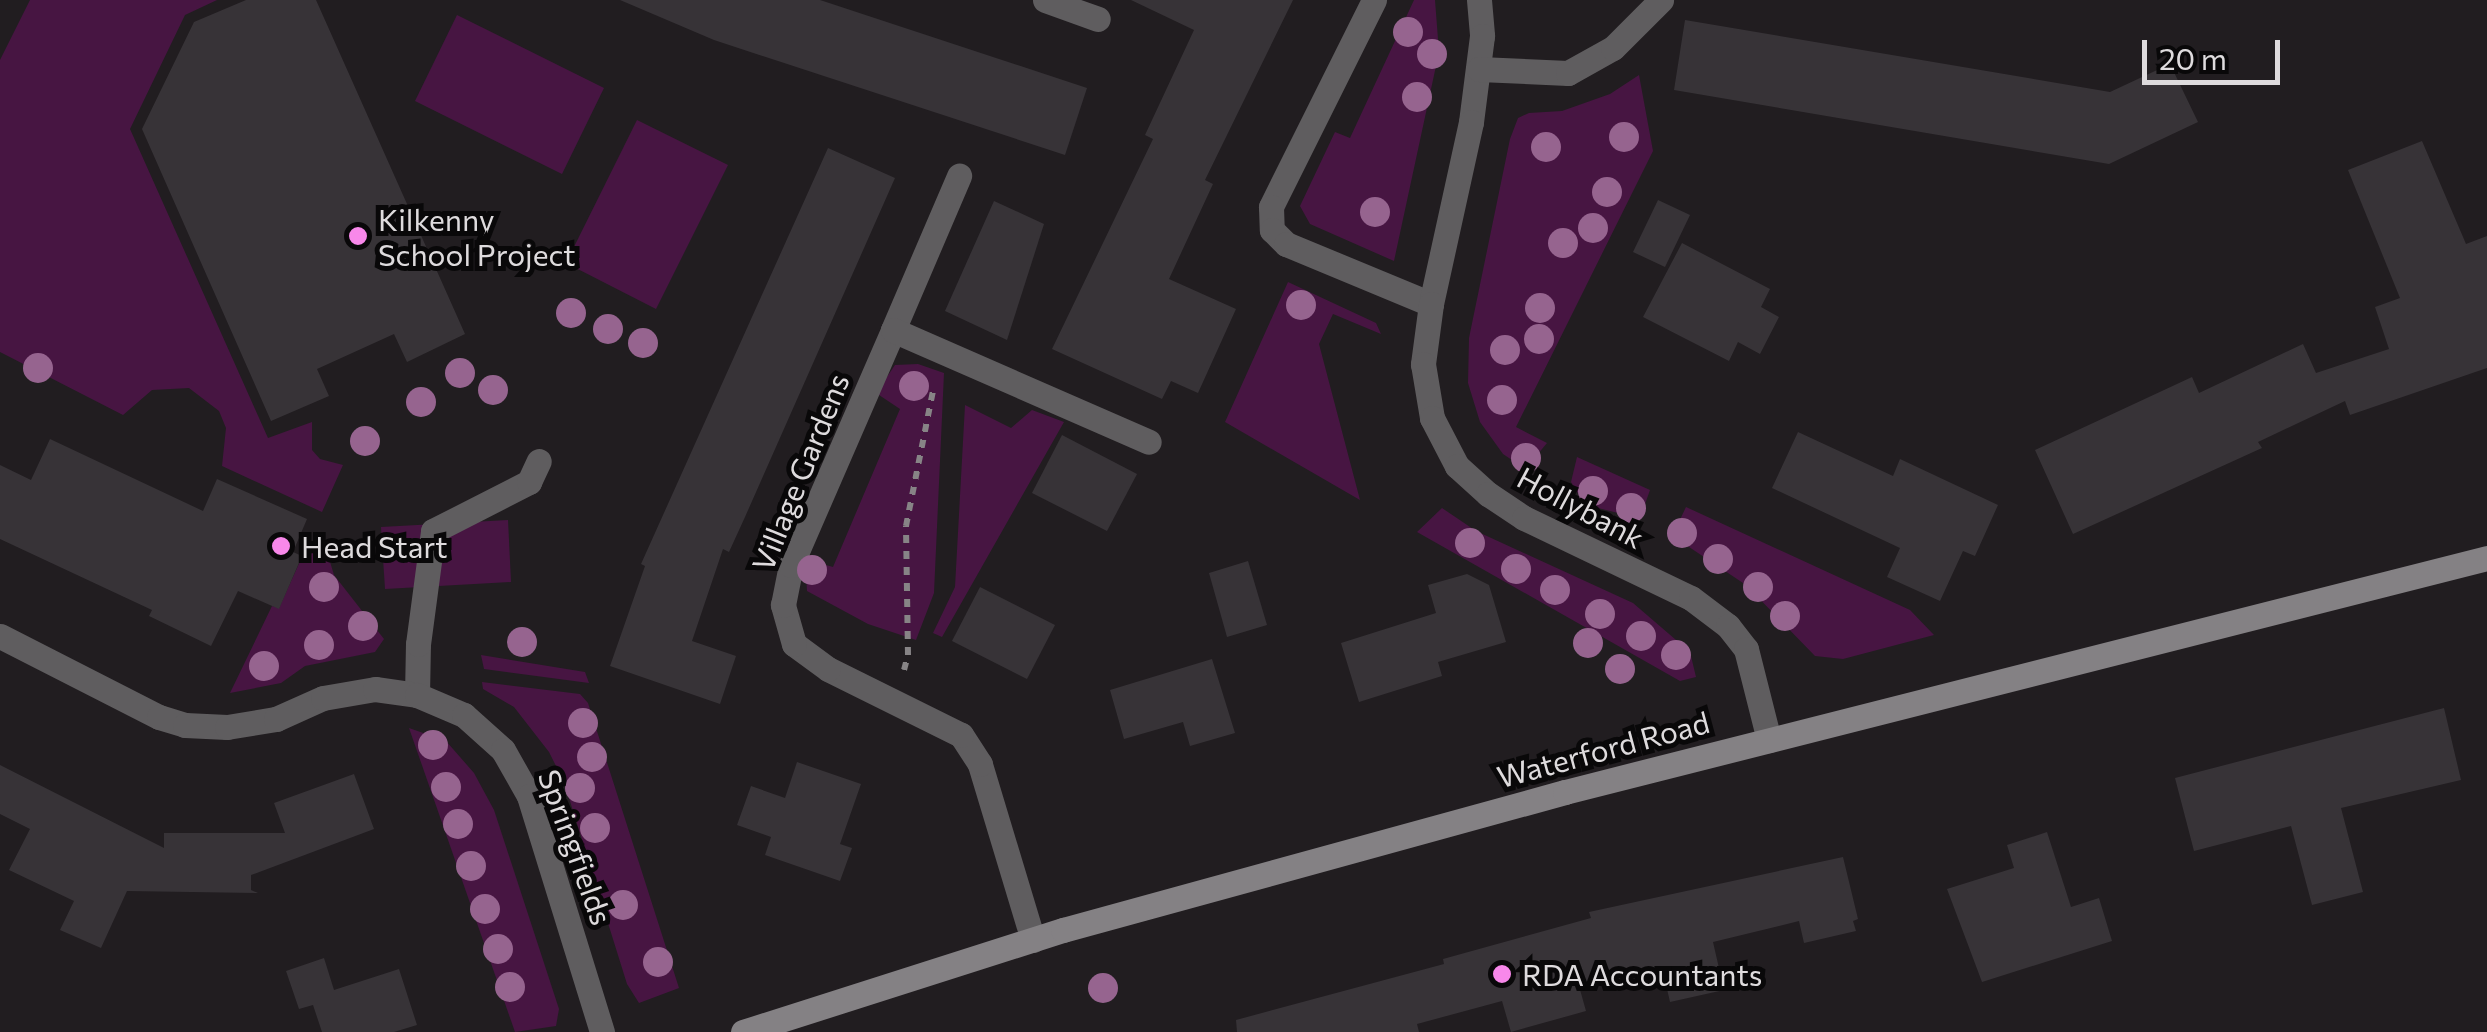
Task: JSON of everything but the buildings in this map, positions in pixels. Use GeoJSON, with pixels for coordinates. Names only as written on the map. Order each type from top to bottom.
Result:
{"type":"FeatureCollection","features":[{"type":"Feature","properties":{"kind":"main road","name":"Waterford Road"},"geometry":{"type":"LineString","coordinates":[[743,1032],[1033,940],[1565,792],[2487,558]]}},
{"type":"Feature","properties":{"kind":"street"},"geometry":{"type":"LineString","coordinates":[[1044,0],[1098,19]]}},
{"type":"Feature","properties":{"kind":"street"},"geometry":{"type":"LineString","coordinates":[[1374,0],[1271,207],[1272,230],[1286,244],[1431,304]]}},
{"type":"Feature","properties":{"kind":"street","name":"Hollybank"},"geometry":{"type":"LineString","coordinates":[[1478,0],[1479,69],[1431,304],[1423,364],[1432,418],[1457,466],[1524,518],[1691,598],[1728,626],[1746,649],[1769,740]]}},
{"type":"Feature","properties":{"kind":"street"},"geometry":{"type":"LineString","coordinates":[[1479,69],[1568,73],[1613,48],[1660,0]]}},
{"type":"Feature","properties":{"kind":"street","name":"Village Gardens"},"geometry":{"type":"LineString","coordinates":[[959,176],[791,565],[783,605],[794,644],[828,668],[961,735],[980,764],[1033,940]]}},
{"type":"Feature","properties":{"kind":"street"},"geometry":{"type":"LineString","coordinates":[[893,330],[1149,442]]}},
{"type":"Feature","properties":{"kind":"street"},"geometry":{"type":"LineString","coordinates":[[418,695],[418,644],[433,531],[529,482],[539,461]]}},
{"type":"Feature","properties":{"kind":"street","name":"Springfields"},"geometry":{"type":"LineString","coordinates":[[0,636],[160,717],[186,726],[227,728],[276,719],[322,698],[376,689],[418,695],[464,715],[503,750],[529,796],[602,1032]]}},
{"type":"Feature","properties":{"kind":"path"},"geometry":{"type":"LineString","coordinates":[[894,702],[908,655],[906,526],[936,381],[948,352]]}},
{"type":"Feature","properties":{"kind":"shaded area"},"geometry":{"type":"Polygon","coordinates":[[[30,0],[217,0],[185,15],[130,129],[268,438],[312,422],[312,450],[320,459],[343,465],[322,512],[222,466],[226,428],[219,411],[189,388],[152,390],[123,415],[0,352],[0,60],[30,0]]]}},
{"type":"Feature","properties":{"kind":"shaded area"},"geometry":{"type":"Polygon","coordinates":[[[1414,0],[1435,0],[1439,52],[1394,261],[1310,224],[1300,206],[1335,132],[1350,138],[1414,0]]]}},
{"type":"Feature","properties":{"kind":"shaded area"},"geometry":{"type":"Polygon","coordinates":[[[457,15],[604,88],[562,174],[415,101],[457,15]]]}},
{"type":"Feature","properties":{"kind":"shaded area"},"geometry":{"type":"Polygon","coordinates":[[[1639,75],[1653,151],[1516,427],[1547,443],[1532,461],[1518,464],[1503,454],[1480,422],[1468,383],[1469,338],[1510,139],[1518,118],[1529,113],[1562,111],[1610,94],[1639,75]]]}},
{"type":"Feature","properties":{"kind":"shaded area"},"geometry":{"type":"Polygon","coordinates":[[[637,120],[728,165],[656,309],[566,263],[637,120]]]}},
{"type":"Feature","properties":{"kind":"shaded area"},"geometry":{"type":"Polygon","coordinates":[[[1288,282],[1376,323],[1381,334],[1333,314],[1319,344],[1360,500],[1225,422],[1288,282]]]}},
{"type":"Feature","properties":{"kind":"shaded area"},"geometry":{"type":"Polygon","coordinates":[[[918,364],[944,373],[934,593],[916,640],[868,624],[807,591],[805,559],[833,567],[900,409],[876,393],[895,365],[918,364]]]}},
{"type":"Feature","properties":{"kind":"shaded area"},"geometry":{"type":"Polygon","coordinates":[[[965,405],[1011,428],[1032,410],[1064,422],[942,637],[933,633],[955,587],[965,405]]]}},
{"type":"Feature","properties":{"kind":"shaded area"},"geometry":{"type":"Polygon","coordinates":[[[1577,457],[1650,490],[1644,507],[1630,516],[1594,507],[1581,498],[1571,482],[1577,457]]]}},
{"type":"Feature","properties":{"kind":"shaded area"},"geometry":{"type":"Polygon","coordinates":[[[1686,507],[1910,610],[1934,635],[1843,659],[1815,656],[1746,585],[1683,543],[1675,530],[1686,507]]]}},
{"type":"Feature","properties":{"kind":"shaded area"},"geometry":{"type":"Polygon","coordinates":[[[1442,508],[1476,531],[1633,603],[1690,652],[1696,677],[1680,681],[1417,532],[1442,508]]]}},
{"type":"Feature","properties":{"kind":"shaded area"},"geometry":{"type":"Polygon","coordinates":[[[508,520],[511,582],[385,589],[381,527],[508,520]]]}},
{"type":"Feature","properties":{"kind":"shaded area"},"geometry":{"type":"Polygon","coordinates":[[[306,548],[328,555],[334,575],[384,639],[375,652],[305,666],[281,683],[230,693],[272,606],[279,608],[306,548]]]}},
{"type":"Feature","properties":{"kind":"shaded area"},"geometry":{"type":"Polygon","coordinates":[[[481,655],[585,672],[589,683],[484,669],[481,655]]]}},
{"type":"Feature","properties":{"kind":"shaded area"},"geometry":{"type":"Polygon","coordinates":[[[482,682],[580,694],[588,703],[679,988],[639,1003],[627,984],[564,782],[549,752],[514,707],[483,689],[482,682]]]}},
{"type":"Feature","properties":{"kind":"shaded area"},"geometry":{"type":"Polygon","coordinates":[[[409,728],[446,741],[474,773],[494,810],[559,1009],[556,1026],[515,1032],[409,728]]]}},
{"type":"Feature","properties":{"kind":"place","name":"Kilkenny School Project"},"geometry":{"type":"Point","coordinates":[358,236]}},
{"type":"Feature","properties":{"kind":"place","name":"Head Start"},"geometry":{"type":"Point","coordinates":[281,546]}},
{"type":"Feature","properties":{"kind":"place","name":"RDA Accountants"},"geometry":{"type":"Point","coordinates":[1502,974]}}]}
